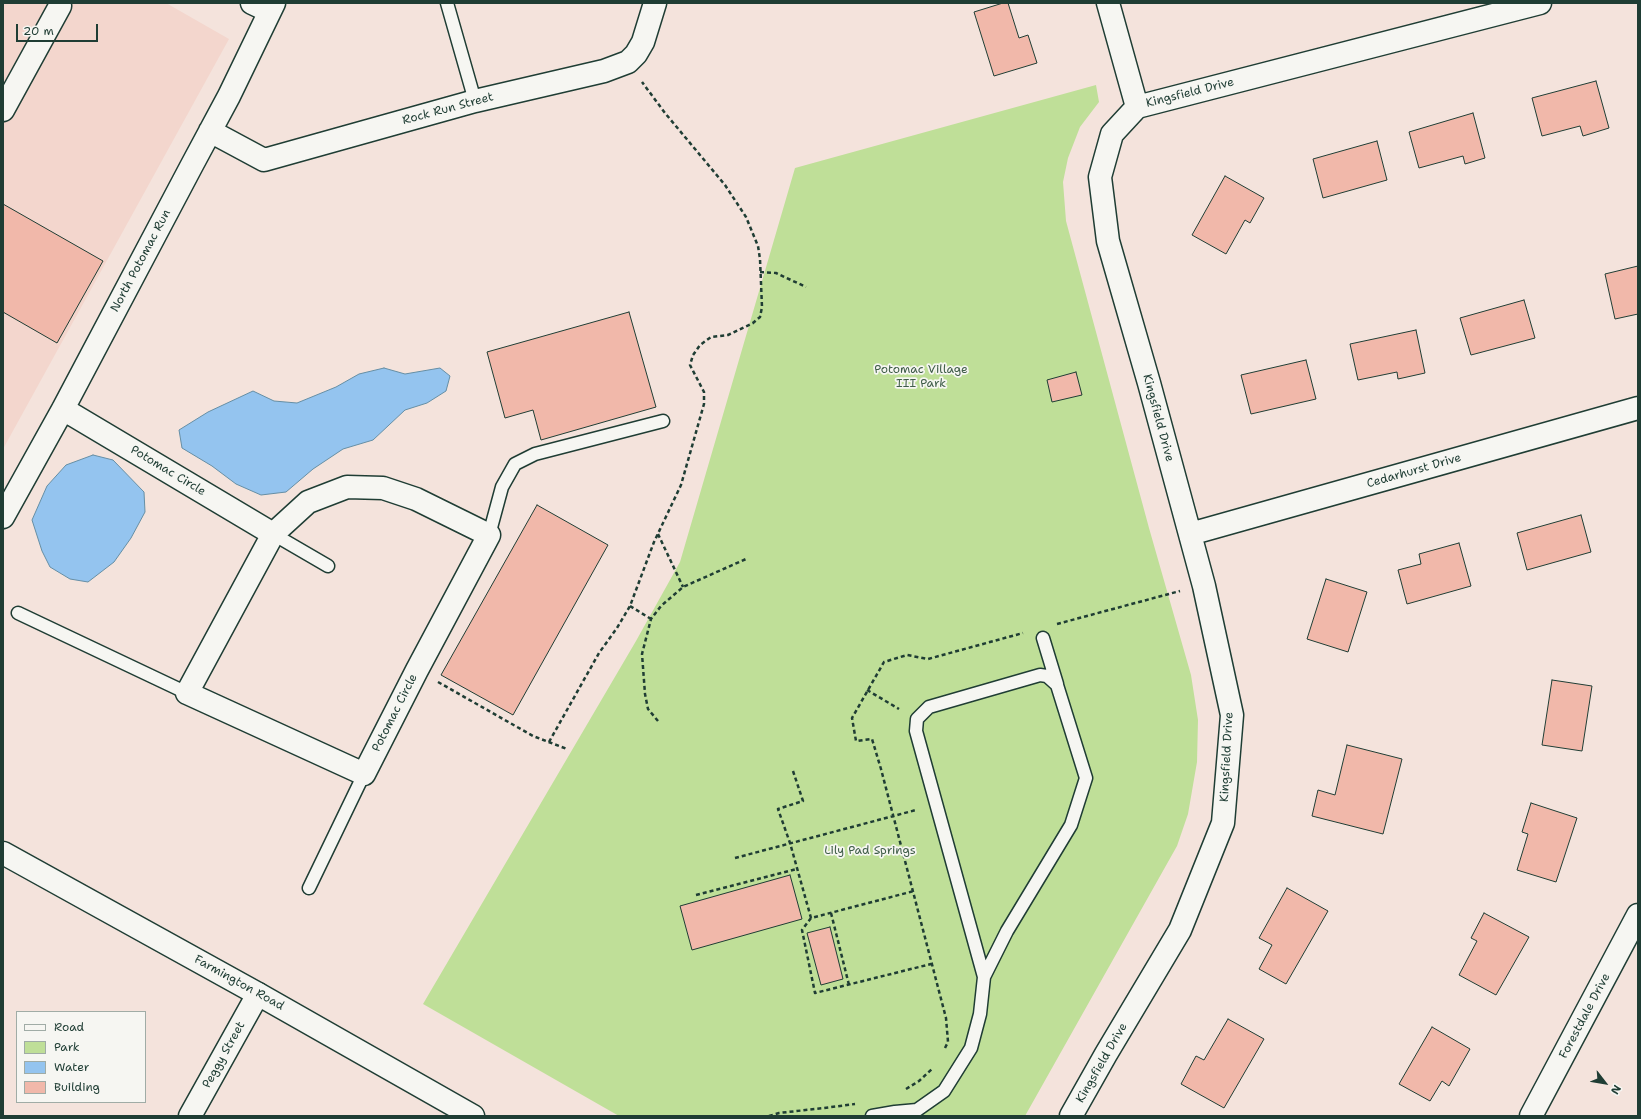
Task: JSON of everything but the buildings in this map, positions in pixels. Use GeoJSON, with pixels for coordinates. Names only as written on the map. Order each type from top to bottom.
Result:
{"type":"FeatureCollection","features":[{"type":"Feature","properties":{"kind":"street"},"geometry":{"type":"LineString","coordinates":[[628,62],[636,54],[643,42],[655,3]]}},
{"type":"Feature","properties":{"kind":"street"},"geometry":{"type":"LineString","coordinates":[[1108,3],[1137,107]]}},
{"type":"Feature","properties":{"kind":"street","name":"Kingsfield Drive"},"geometry":{"type":"LineString","coordinates":[[1071,1116],[1180,930],[1223,822],[1232,716],[1204,586],[1149,383],[1108,241],[1100,177],[1112,134],[1137,107],[1506,8],[1540,3]]}},
{"type":"Feature","properties":{"kind":"street"},"geometry":{"type":"LineString","coordinates":[[3,110],[60,6]]}},
{"type":"Feature","properties":{"kind":"street","name":"North Potomac Run"},"geometry":{"type":"LineString","coordinates":[[3,517],[63,409],[210,131],[265,6]]}},
{"type":"Feature","properties":{"kind":"street","name":"Rock Run Street"},"geometry":{"type":"LineString","coordinates":[[210,131],[264,160],[475,101],[604,71],[628,62]]}},
{"type":"Feature","properties":{"kind":"street","name":"Cedarhurst Drive"},"geometry":{"type":"LineString","coordinates":[[1190,534],[1638,408]]}},
{"type":"Feature","properties":{"kind":"street","name":"Potomac Circle"},"geometry":{"type":"LineString","coordinates":[[63,409],[273,534]]}},
{"type":"Feature","properties":{"kind":"street"},"geometry":{"type":"LineString","coordinates":[[364,774],[187,693],[273,534],[308,502],[347,487],[382,488],[416,499],[489,535]]}},
{"type":"Feature","properties":{"kind":"street","name":"Potomac Circle"},"geometry":{"type":"LineString","coordinates":[[364,774],[417,670],[489,535]]}},
{"type":"Feature","properties":{"kind":"street","name":"Farmington Road"},"geometry":{"type":"LineString","coordinates":[[3,853],[258,994],[473,1116]]}},
{"type":"Feature","properties":{"kind":"street","name":"Forestdale Drive"},"geometry":{"type":"LineString","coordinates":[[1530,1116],[1638,915]]}},
{"type":"Feature","properties":{"kind":"street","name":"Peggy Street"},"geometry":{"type":"LineString","coordinates":[[190,1116],[258,994]]}},
{"type":"Feature","properties":{"kind":"lane"},"geometry":{"type":"LineString","coordinates":[[447,3],[475,101]]}},
{"type":"Feature","properties":{"kind":"lane"},"geometry":{"type":"LineString","coordinates":[[489,535],[502,487],[515,464],[535,454],[663,421]]}},
{"type":"Feature","properties":{"kind":"lane"},"geometry":{"type":"LineString","coordinates":[[273,534],[328,566]]}},
{"type":"Feature","properties":{"kind":"lane"},"geometry":{"type":"LineString","coordinates":[[18,613],[187,693]]}},
{"type":"Feature","properties":{"kind":"lane"},"geometry":{"type":"LineString","coordinates":[[872,1116],[895,1112],[914,1113],[944,1091],[971,1048],[980,1014],[984,977],[1006,932],[1071,825],[1086,778],[1043,638]]}},
{"type":"Feature","properties":{"kind":"lane"},"geometry":{"type":"LineString","coordinates":[[984,977],[916,731],[917,719],[929,707],[1040,675],[1047,676],[1057,685]]}},
{"type":"Feature","properties":{"kind":"lane"},"geometry":{"type":"LineString","coordinates":[[309,888],[364,774]]}},
{"type":"Feature","properties":{"kind":"path"},"geometry":{"type":"LineString","coordinates":[[549,742],[599,653],[617,628],[630,606],[658,534],[681,485],[704,404],[704,392],[690,365],[693,354],[700,344],[711,337],[728,335],[760,317],[762,307],[758,246],[746,217],[724,185],[665,113],[628,62]]}},
{"type":"Feature","properties":{"kind":"path"},"geometry":{"type":"LineString","coordinates":[[760,272],[776,273],[806,288]]}},
{"type":"Feature","properties":{"kind":"path"},"geometry":{"type":"LineString","coordinates":[[658,534],[683,587]]}},
{"type":"Feature","properties":{"kind":"path"},"geometry":{"type":"LineString","coordinates":[[658,721],[648,709],[644,686],[642,654],[651,618],[661,606],[683,587],[746,559]]}},
{"type":"Feature","properties":{"kind":"path"},"geometry":{"type":"LineString","coordinates":[[630,606],[651,618]]}},
{"type":"Feature","properties":{"kind":"path"},"geometry":{"type":"LineString","coordinates":[[417,670],[532,736],[567,749]]}},
{"type":"Feature","properties":{"kind":"path"},"geometry":{"type":"LineString","coordinates":[[867,690],[917,719]]}},
{"type":"Feature","properties":{"kind":"path"},"geometry":{"type":"LineString","coordinates":[[793,771],[803,801],[778,809],[790,843],[811,918]]}},
{"type":"Feature","properties":{"kind":"path"},"geometry":{"type":"LineString","coordinates":[[735,858],[936,804]]}},
{"type":"Feature","properties":{"kind":"path"},"geometry":{"type":"LineString","coordinates":[[696,895],[797,869]]}},
{"type":"Feature","properties":{"kind":"path"},"geometry":{"type":"LineString","coordinates":[[914,891],[811,918],[802,930],[815,993],[931,964]]}},
{"type":"Feature","properties":{"kind":"path"},"geometry":{"type":"LineString","coordinates":[[831,913],[849,985]]}},
{"type":"Feature","properties":{"kind":"shaded area"},"geometry":{"type":"Polygon","coordinates":[[[3,3],[166,3],[229,39],[3,449],[3,3]]]}},
{"type":"Feature","properties":{"kind":"green space","name":"Lily Pad Springs"},"geometry":{"type":"Polygon","coordinates":[[[1096,85],[1099,102],[1080,127],[1068,158],[1063,182],[1066,221],[1149,528],[1191,675],[1198,720],[1197,762],[1188,814],[1177,846],[1025,1116],[619,1116],[423,1004],[636,641],[680,562],[795,168],[1096,85]]]}},
{"type":"Feature","properties":{"kind":"water"},"geometry":{"type":"Polygon","coordinates":[[[384,368],[405,374],[440,368],[450,376],[446,391],[427,403],[405,410],[373,440],[343,449],[313,469],[286,492],[261,495],[236,484],[212,466],[182,448],[179,430],[208,412],[253,391],[274,401],[297,403],[336,387],[359,374],[384,368]]]}},
{"type":"Feature","properties":{"kind":"water"},"geometry":{"type":"Polygon","coordinates":[[[93,455],[113,460],[144,492],[145,512],[131,538],[114,562],[88,582],[70,579],[50,567],[42,551],[32,520],[47,486],[66,465],[93,455]]]}},
{"type":"Feature","properties":{"kind":"park label","name":"Potomac Village III Park"},"geometry":{"type":"Point","coordinates":[921,377]}}]}
